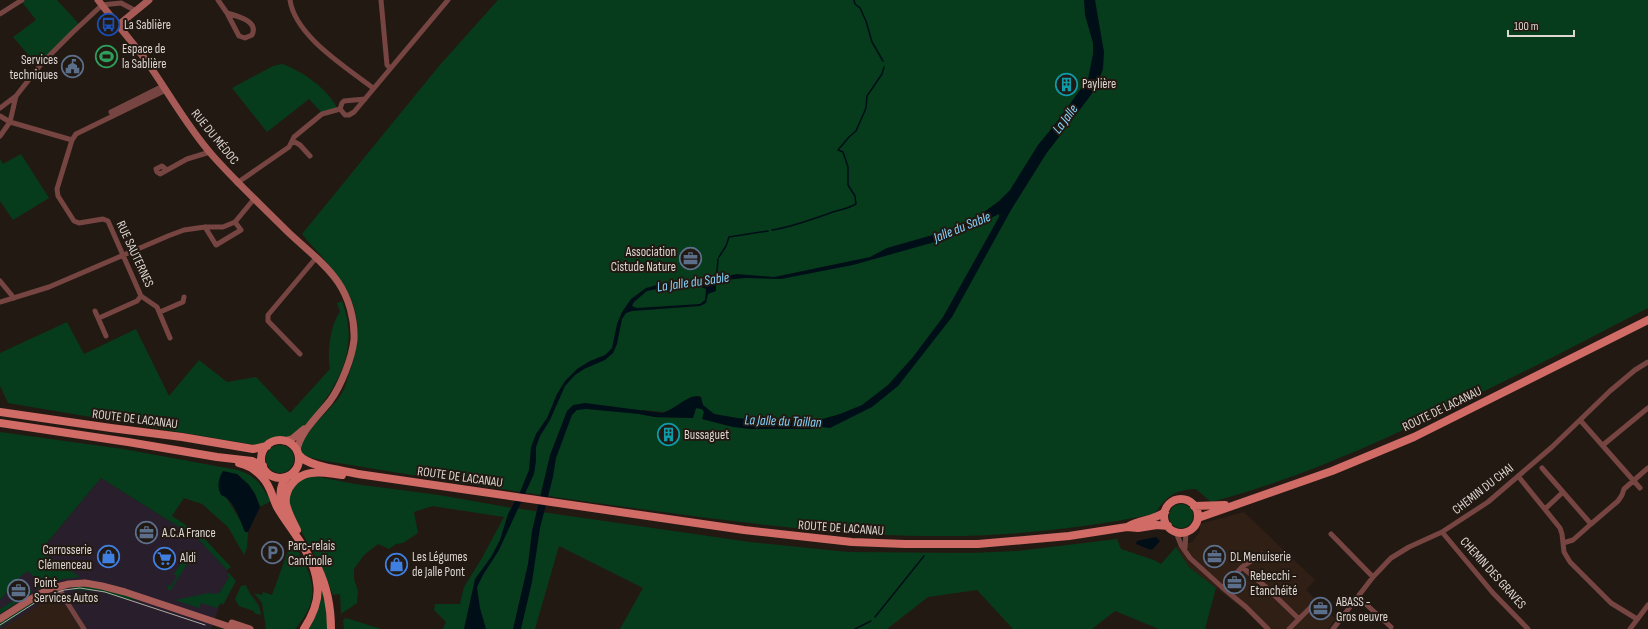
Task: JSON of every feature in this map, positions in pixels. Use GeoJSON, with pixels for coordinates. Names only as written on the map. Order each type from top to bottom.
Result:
{"type":"FeatureCollection","features":[{"type":"Feature","properties":{"kind":"main road","name":"ROUTE DE LACANAU"},"geometry":{"type":"LineString","coordinates":[[1239,503],[1332,471],[1414,437],[1648,320]]}},
{"type":"Feature","properties":{"kind":"main road","name":"ROUTE DE LACANAU"},"geometry":{"type":"LineString","coordinates":[[0,412],[182,437],[253,449],[267,446]]}},
{"type":"Feature","properties":{"kind":"main road","name":"ROUTE DE LACANAU"},"geometry":{"type":"LineString","coordinates":[[0,423],[217,457],[252,461],[263,466]]}},
{"type":"Feature","properties":{"kind":"main road"},"geometry":{"type":"LineString","coordinates":[[282,516],[274,484],[270,475],[263,466],[262,455],[267,446],[272,442],[284,441],[290,443],[298,453],[298,466],[295,471],[287,477],[280,488],[281,502],[289,519],[297,530]]}},
{"type":"Feature","properties":{"kind":"main road","name":"ROUTE DE LACANAU"},"geometry":{"type":"LineString","coordinates":[[298,453],[306,462],[358,474],[555,504],[782,535],[891,544],[978,544],[1027,541],[1127,527]]}},
{"type":"Feature","properties":{"kind":"main road"},"geometry":{"type":"LineString","coordinates":[[217,457],[243,464],[258,472],[266,482],[282,516],[308,556],[316,573],[316,604],[311,618],[304,629]]}},
{"type":"Feature","properties":{"kind":"main road","name":"ROUTE DE LACANAU"},"geometry":{"type":"LineString","coordinates":[[295,471],[306,468],[345,475],[358,474]]}},
{"type":"Feature","properties":{"kind":"main road"},"geometry":{"type":"LineString","coordinates":[[331,629],[330,611],[322,575],[297,530],[286,504],[287,494],[292,484],[300,476],[312,473],[345,475]]}},
{"type":"Feature","properties":{"kind":"main road"},"geometry":{"type":"LineString","coordinates":[[270,475],[275,477],[287,477]]}},
{"type":"Feature","properties":{"kind":"main road"},"geometry":{"type":"LineString","coordinates":[[1186,500],[1194,506],[1198,518],[1195,525],[1186,532],[1176,532],[1168,526],[1164,517],[1165,512],[1171,502],[1186,500]]}},
{"type":"Feature","properties":{"kind":"main road"},"geometry":{"type":"LineString","coordinates":[[1194,506],[1239,503]]}},
{"type":"Feature","properties":{"kind":"main road"},"geometry":{"type":"LineString","coordinates":[[1198,518],[1239,503]]}},
{"type":"Feature","properties":{"kind":"main road"},"geometry":{"type":"LineString","coordinates":[[1127,527],[1136,522],[1153,518],[1165,512]]}},
{"type":"Feature","properties":{"kind":"main road"},"geometry":{"type":"LineString","coordinates":[[1127,527],[1138,528],[1157,525],[1168,526]]}},
{"type":"Feature","properties":{"kind":"street"},"geometry":{"type":"LineString","coordinates":[[0,14],[22,0]]}},
{"type":"Feature","properties":{"kind":"street","name":"RUE DU MÉDOC"},"geometry":{"type":"LineString","coordinates":[[93,0],[100,4],[147,62],[181,114],[210,152],[238,183],[333,275],[344,291],[351,313],[354,340],[349,359],[338,389],[309,426],[299,443],[298,453]]}},
{"type":"Feature","properties":{"kind":"street"},"geometry":{"type":"LineString","coordinates":[[118,25],[149,0]]}},
{"type":"Feature","properties":{"kind":"street"},"geometry":{"type":"LineString","coordinates":[[218,0],[227,13],[239,36],[245,38],[252,35],[254,31],[251,23],[227,13]]}},
{"type":"Feature","properties":{"kind":"street"},"geometry":{"type":"LineString","coordinates":[[290,0],[296,18],[314,42],[373,88]]}},
{"type":"Feature","properties":{"kind":"street"},"geometry":{"type":"LineString","coordinates":[[381,0],[387,65],[390,68]]}},
{"type":"Feature","properties":{"kind":"street"},"geometry":{"type":"LineString","coordinates":[[340,109],[345,115],[352,114],[448,0]]}},
{"type":"Feature","properties":{"kind":"street"},"geometry":{"type":"LineString","coordinates":[[0,108],[16,96],[42,63],[100,4],[121,3],[136,11]]}},
{"type":"Feature","properties":{"kind":"street"},"geometry":{"type":"LineString","coordinates":[[0,116],[10,122],[72,140],[76,134],[113,116],[111,112],[164,88]]}},
{"type":"Feature","properties":{"kind":"street"},"geometry":{"type":"LineString","coordinates":[[0,136],[10,122],[16,96]]}},
{"type":"Feature","properties":{"kind":"street"},"geometry":{"type":"LineString","coordinates":[[340,109],[342,102],[344,101],[365,99]]}},
{"type":"Feature","properties":{"kind":"street"},"geometry":{"type":"LineString","coordinates":[[238,183],[289,147],[293,142],[294,137],[322,114],[340,109]]}},
{"type":"Feature","properties":{"kind":"street","name":"RUE SAUTERNES"},"geometry":{"type":"LineString","coordinates":[[72,140],[57,189],[58,196],[74,221],[79,223],[103,218],[108,222],[141,296],[153,304],[160,312],[170,338]]}},
{"type":"Feature","properties":{"kind":"street"},"geometry":{"type":"LineString","coordinates":[[293,142],[300,145],[310,156]]}},
{"type":"Feature","properties":{"kind":"street"},"geometry":{"type":"LineString","coordinates":[[167,170],[187,159],[210,152]]}},
{"type":"Feature","properties":{"kind":"street"},"geometry":{"type":"LineString","coordinates":[[0,302],[49,287],[184,230],[223,227],[235,222],[254,199]]}},
{"type":"Feature","properties":{"kind":"street"},"geometry":{"type":"LineString","coordinates":[[205,228],[216,245],[241,230],[235,222]]}},
{"type":"Feature","properties":{"kind":"street"},"geometry":{"type":"LineString","coordinates":[[300,354],[268,321],[267,318],[316,258]]}},
{"type":"Feature","properties":{"kind":"street"},"geometry":{"type":"LineString","coordinates":[[0,281],[14,298]]}},
{"type":"Feature","properties":{"kind":"street"},"geometry":{"type":"LineString","coordinates":[[98,318],[137,301],[141,296]]}},
{"type":"Feature","properties":{"kind":"street"},"geometry":{"type":"LineString","coordinates":[[160,312],[183,302],[184,297]]}},
{"type":"Feature","properties":{"kind":"street"},"geometry":{"type":"LineString","coordinates":[[95,311],[106,336]]}},
{"type":"Feature","properties":{"kind":"street","name":"CHEMIN DU CHAI"},"geometry":{"type":"LineString","coordinates":[[1333,629],[1373,577],[1391,558],[1409,547],[1442,532],[1488,502],[1616,386],[1635,370],[1648,362]]}},
{"type":"Feature","properties":{"kind":"street"},"geometry":{"type":"LineString","coordinates":[[1603,444],[1648,408]]}},
{"type":"Feature","properties":{"kind":"street"},"geometry":{"type":"LineString","coordinates":[[1580,420],[1603,444],[1640,488]]}},
{"type":"Feature","properties":{"kind":"street","name":"RUE DU MÉDOC"},"geometry":{"type":"LineString","coordinates":[[284,441],[295,437],[309,426]]}},
{"type":"Feature","properties":{"kind":"street"},"geometry":{"type":"LineString","coordinates":[[1542,468],[1591,524]]}},
{"type":"Feature","properties":{"kind":"street"},"geometry":{"type":"LineString","coordinates":[[1562,543],[1573,540],[1618,500],[1622,496],[1624,489],[1648,468]]}},
{"type":"Feature","properties":{"kind":"street"},"geometry":{"type":"LineString","coordinates":[[1518,476],[1560,528],[1564,552],[1570,562],[1611,603],[1637,619]]}},
{"type":"Feature","properties":{"kind":"street"},"geometry":{"type":"LineString","coordinates":[[1545,509],[1563,492]]}},
{"type":"Feature","properties":{"kind":"street"},"geometry":{"type":"LineString","coordinates":[[1176,532],[1181,545],[1185,548],[1190,558],[1246,607],[1268,629]]}},
{"type":"Feature","properties":{"kind":"street"},"geometry":{"type":"LineString","coordinates":[[1185,548],[1186,532]]}},
{"type":"Feature","properties":{"kind":"street","name":"CHEMIN DES GRAVES"},"geometry":{"type":"LineString","coordinates":[[1442,532],[1493,593],[1528,629]]}},
{"type":"Feature","properties":{"kind":"street"},"geometry":{"type":"LineString","coordinates":[[1331,534],[1373,577]]}},
{"type":"Feature","properties":{"kind":"street"},"geometry":{"type":"LineString","coordinates":[[1223,588],[1242,567],[1262,554],[1277,560]]}},
{"type":"Feature","properties":{"kind":"street"},"geometry":{"type":"LineString","coordinates":[[1242,567],[1267,588],[1299,619]]}},
{"type":"Feature","properties":{"kind":"street"},"geometry":{"type":"LineString","coordinates":[[0,619],[39,594],[59,586],[91,584],[163,600],[250,629]]}},
{"type":"Feature","properties":{"kind":"street"},"geometry":{"type":"LineString","coordinates":[[59,586],[63,596],[84,629]]}},
{"type":"Feature","properties":{"kind":"street"},"geometry":{"type":"LineString","coordinates":[[125,592],[236,629]]}},
{"type":"Feature","properties":{"kind":"street"},"geometry":{"type":"LineString","coordinates":[[1358,597],[1391,627]]}},
{"type":"Feature","properties":{"kind":"street"},"geometry":{"type":"LineString","coordinates":[[1289,629],[1316,602]]}},
{"type":"Feature","properties":{"kind":"street"},"geometry":{"type":"LineString","coordinates":[[1630,629],[1648,605]]}},
{"type":"Feature","properties":{"kind":"street"},"geometry":{"type":"LineString","coordinates":[[330,611],[336,629]]}},
{"type":"Feature","properties":{"kind":"shaded area"},"geometry":{"type":"Polygon","coordinates":[[[101,478],[198,539],[228,571],[227,573],[229,577],[220,592],[218,610],[211,629],[0,629],[0,600],[101,478]]]}},
{"type":"Feature","properties":{"kind":"shaded area"},"geometry":{"type":"Polygon","coordinates":[[[1244,512],[1315,580],[1306,590],[1336,619],[1328,629],[1264,629],[1243,609],[1189,567],[1176,547],[1192,542],[1200,532],[1200,524],[1244,512]]]}},
{"type":"Feature","properties":{"kind":"shaded area"},"geometry":{"type":"Polygon","coordinates":[[[47,600],[66,606],[80,629],[1,629],[47,600]]]}},
{"type":"Feature","properties":{"kind":"green space"},"geometry":{"type":"Polygon","coordinates":[[[26,0],[57,0],[79,24],[38,66],[13,37],[36,20],[22,2],[26,0]]]}},
{"type":"Feature","properties":{"kind":"green space"},"geometry":{"type":"Polygon","coordinates":[[[498,0],[1648,0],[1648,308],[1530,369],[1428,418],[1368,446],[1306,471],[1243,493],[1211,502],[1196,489],[1182,491],[1167,499],[1154,514],[1070,528],[957,536],[892,535],[818,530],[707,518],[556,497],[403,474],[308,457],[301,452],[302,443],[304,438],[336,401],[344,389],[356,350],[357,326],[356,315],[348,292],[332,269],[302,234],[439,66],[498,0]],[[697,396],[684,401],[675,408],[664,412],[642,410],[639,414],[655,417],[693,418],[696,408],[702,409],[704,412],[703,419],[729,426],[737,418],[714,414],[705,408],[701,397],[697,396]]]}},
{"type":"Feature","properties":{"kind":"green space"},"geometry":{"type":"Polygon","coordinates":[[[282,64],[306,76],[314,82],[328,94],[337,108],[321,112],[309,99],[267,132],[232,88],[273,66],[282,64]]]}},
{"type":"Feature","properties":{"kind":"green space"},"geometry":{"type":"Polygon","coordinates":[[[21,154],[49,198],[13,220],[0,201],[0,159],[3,164],[21,154]]]}},
{"type":"Feature","properties":{"kind":"green space"},"geometry":{"type":"Polygon","coordinates":[[[342,301],[347,317],[349,333],[348,348],[339,376],[332,390],[313,416],[297,433],[286,438],[275,437],[263,444],[256,445],[8,403],[0,386],[0,353],[67,322],[84,354],[136,329],[169,396],[199,360],[227,382],[256,377],[290,413],[330,369],[330,340],[334,324],[340,312],[337,303],[342,301]]]}},
{"type":"Feature","properties":{"kind":"green space"},"geometry":{"type":"Polygon","coordinates":[[[0,432],[123,449],[238,470],[254,478],[271,501],[260,507],[255,494],[249,485],[237,474],[221,495],[226,497],[241,522],[245,532],[248,532],[247,548],[244,555],[228,527],[202,504],[184,498],[172,516],[201,535],[231,567],[227,570],[198,539],[101,478],[41,550],[80,577],[62,579],[39,589],[37,587],[40,583],[28,571],[21,576],[0,600],[0,432]]]}},
{"type":"Feature","properties":{"kind":"green space"},"geometry":{"type":"Polygon","coordinates":[[[280,445],[290,449],[294,459],[290,469],[280,473],[270,469],[266,459],[270,449],[280,445]]]}},
{"type":"Feature","properties":{"kind":"green space"},"geometry":{"type":"Polygon","coordinates":[[[314,476],[355,484],[439,495],[507,507],[750,542],[848,552],[971,553],[1017,551],[1117,539],[1121,549],[1154,560],[1161,564],[1176,547],[1189,567],[1216,588],[1205,629],[1159,629],[1115,611],[1092,629],[1013,629],[977,590],[928,597],[887,629],[620,629],[643,588],[559,546],[535,629],[443,629],[446,622],[434,610],[435,604],[460,604],[464,587],[482,558],[504,517],[432,506],[414,512],[418,533],[403,543],[396,544],[389,549],[378,544],[364,555],[354,569],[354,579],[358,591],[357,603],[341,614],[340,594],[333,595],[324,572],[291,513],[289,499],[291,492],[299,480],[314,476]]]}},
{"type":"Feature","properties":{"kind":"green space"},"geometry":{"type":"Polygon","coordinates":[[[1181,504],[1190,507],[1193,516],[1190,525],[1181,528],[1172,525],[1169,516],[1172,507],[1181,504]]]}},
{"type":"Feature","properties":{"kind":"green space"},"geometry":{"type":"Polygon","coordinates":[[[292,540],[305,563],[312,584],[310,606],[295,629],[266,629],[262,603],[254,593],[262,595],[263,592],[272,595],[292,540]]]}},
{"type":"Feature","properties":{"kind":"green space"},"geometry":{"type":"Polygon","coordinates":[[[184,558],[189,561],[170,591],[167,589],[168,585],[171,586],[177,576],[174,574],[184,558]]]}},
{"type":"Feature","properties":{"kind":"green space"},"geometry":{"type":"Polygon","coordinates":[[[227,573],[229,573],[236,581],[223,605],[221,603],[217,608],[201,603],[199,608],[175,600],[209,593],[216,594],[220,592],[229,577],[227,573]]]}},
{"type":"Feature","properties":{"kind":"green space"},"geometry":{"type":"Polygon","coordinates":[[[320,577],[324,592],[329,629],[309,629],[319,607],[320,577]]]}},
{"type":"Feature","properties":{"kind":"green space"},"geometry":{"type":"Polygon","coordinates":[[[246,585],[259,607],[261,615],[239,606],[235,599],[241,586],[246,585]]]}},
{"type":"Feature","properties":{"kind":"green space"},"geometry":{"type":"Polygon","coordinates":[[[88,586],[147,602],[132,599],[131,601],[99,591],[71,590],[71,587],[88,586]]]}},
{"type":"Feature","properties":{"kind":"green space"},"geometry":{"type":"Polygon","coordinates":[[[31,590],[32,592],[0,614],[0,609],[31,590]]]}},
{"type":"Feature","properties":{"kind":"green space"},"geometry":{"type":"Polygon","coordinates":[[[48,593],[50,596],[39,600],[0,627],[0,623],[48,593]]]}},
{"type":"Feature","properties":{"kind":"green space"},"geometry":{"type":"Polygon","coordinates":[[[346,618],[381,629],[344,629],[343,620],[346,618]]]}},
{"type":"Feature","properties":{"kind":"water"},"geometry":{"type":"Polygon","coordinates":[[[1084,0],[1095,0],[1104,52],[1103,69],[1091,95],[1046,154],[1011,210],[952,317],[898,386],[872,407],[830,428],[751,429],[733,427],[702,419],[704,412],[702,409],[696,408],[693,418],[655,417],[586,409],[577,410],[572,415],[556,458],[553,477],[540,528],[532,582],[521,629],[513,629],[528,564],[532,531],[550,455],[567,411],[573,405],[585,403],[662,413],[672,409],[687,399],[696,396],[701,397],[703,405],[714,414],[760,420],[819,420],[840,414],[862,405],[888,385],[913,357],[943,317],[999,217],[999,214],[949,238],[853,265],[781,279],[745,278],[716,281],[716,291],[708,294],[706,303],[700,306],[632,311],[626,313],[622,319],[617,344],[613,353],[605,360],[584,369],[575,375],[565,386],[536,447],[534,474],[499,550],[477,587],[480,608],[486,629],[464,629],[475,579],[491,557],[500,540],[508,514],[520,492],[529,470],[531,447],[536,434],[547,418],[557,394],[565,381],[577,369],[590,361],[605,355],[612,348],[617,324],[622,312],[631,299],[646,288],[679,281],[703,281],[737,274],[774,277],[870,257],[887,248],[950,230],[984,212],[999,201],[1010,190],[1038,145],[1088,79],[1093,54],[1093,43],[1085,15],[1084,0]],[[681,284],[647,291],[634,302],[632,306],[637,308],[700,304],[705,300],[706,289],[697,285],[681,284]]]}},
{"type":"Feature","properties":{"kind":"water"},"geometry":{"type":"Polygon","coordinates":[[[223,471],[237,474],[249,485],[255,494],[260,507],[248,532],[245,532],[233,505],[226,497],[221,495],[219,483],[223,471]]]}},
{"type":"Feature","properties":{"kind":"water"},"geometry":{"type":"Polygon","coordinates":[[[1156,537],[1160,541],[1151,550],[1136,544],[1137,541],[1156,537]]]}},
{"type":"Feature","properties":{"kind":"waterway"},"geometry":{"type":"LineString","coordinates":[[854,0],[855,4],[860,8],[866,21],[872,42],[883,61]]}},
{"type":"Feature","properties":{"kind":"waterway"},"geometry":{"type":"LineString","coordinates":[[772,230],[801,223],[856,204],[855,196],[848,185],[848,167],[843,152],[838,150],[856,131],[866,108],[867,96],[882,74],[884,67]]}},
{"type":"Feature","properties":{"kind":"waterway"},"geometry":{"type":"LineString","coordinates":[[719,257],[726,246],[729,237],[768,231]]}},
{"type":"Feature","properties":{"kind":"waterway","name":"La Jalle du Sable"},"geometry":{"type":"LineString","coordinates":[[712,280],[717,271],[718,259]]}},
{"type":"Feature","properties":{"kind":"waterway"},"geometry":{"type":"LineString","coordinates":[[875,617],[924,556]]}},
{"type":"Feature","properties":{"kind":"waterway"},"geometry":{"type":"LineString","coordinates":[[855,629],[871,621]]}},
{"type":"Feature","properties":{"kind":"tram line"},"geometry":{"type":"LineString","coordinates":[[0,625],[44,597],[64,590],[80,588],[105,592],[205,625]]}},
{"type":"Feature","properties":{"kind":"place","name":"La Sablière"},"geometry":{"type":"Point","coordinates":[108,25]}},
{"type":"Feature","properties":{"kind":"place","name":"Espace de la Sablière"},"geometry":{"type":"Point","coordinates":[106,56]}},
{"type":"Feature","properties":{"kind":"place","name":"Services techniques"},"geometry":{"type":"Point","coordinates":[73,67]}},
{"type":"Feature","properties":{"kind":"place","name":"Paylière"},"geometry":{"type":"Point","coordinates":[1067,84]}},
{"type":"Feature","properties":{"kind":"place","name":"Association Cistude Nature"},"geometry":{"type":"Point","coordinates":[691,259]}},
{"type":"Feature","properties":{"kind":"place","name":"Bussaguet"},"geometry":{"type":"Point","coordinates":[669,435]}},
{"type":"Feature","properties":{"kind":"place","name":"A.C.A France"},"geometry":{"type":"Point","coordinates":[147,533]}},
{"type":"Feature","properties":{"kind":"place","name":"Parc-relais Cantinolle"},"geometry":{"type":"Point","coordinates":[272,553]}},
{"type":"Feature","properties":{"kind":"place","name":"Carrosserie Clémenceau"},"geometry":{"type":"Point","coordinates":[108,557]}},
{"type":"Feature","properties":{"kind":"place","name":"DL Menuiserie"},"geometry":{"type":"Point","coordinates":[1215,557]}},
{"type":"Feature","properties":{"kind":"place","name":"Aldi"},"geometry":{"type":"Point","coordinates":[165,558]}},
{"type":"Feature","properties":{"kind":"place","name":"Les Légumes de Jalle Pont"},"geometry":{"type":"Point","coordinates":[397,564]}},
{"type":"Feature","properties":{"kind":"place","name":"Rebecchi - Etanchéité"},"geometry":{"type":"Point","coordinates":[1235,583]}},
{"type":"Feature","properties":{"kind":"place","name":"Point Services Autos"},"geometry":{"type":"Point","coordinates":[18,590]}},
{"type":"Feature","properties":{"kind":"place","name":"ABASS - Gros oeuvre"},"geometry":{"type":"Point","coordinates":[1321,609]}},
{"type":"Feature","properties":{"kind":"water label","name":"La Jalle"},"geometry":{"type":"Point","coordinates":[1065,119]}},
{"type":"Feature","properties":{"kind":"water label","name":"Jalle du Sable"},"geometry":{"type":"Point","coordinates":[962,227]}},
{"type":"Feature","properties":{"kind":"water label","name":"La Jalle du Taillan"},"geometry":{"type":"Point","coordinates":[783,421]}}]}
